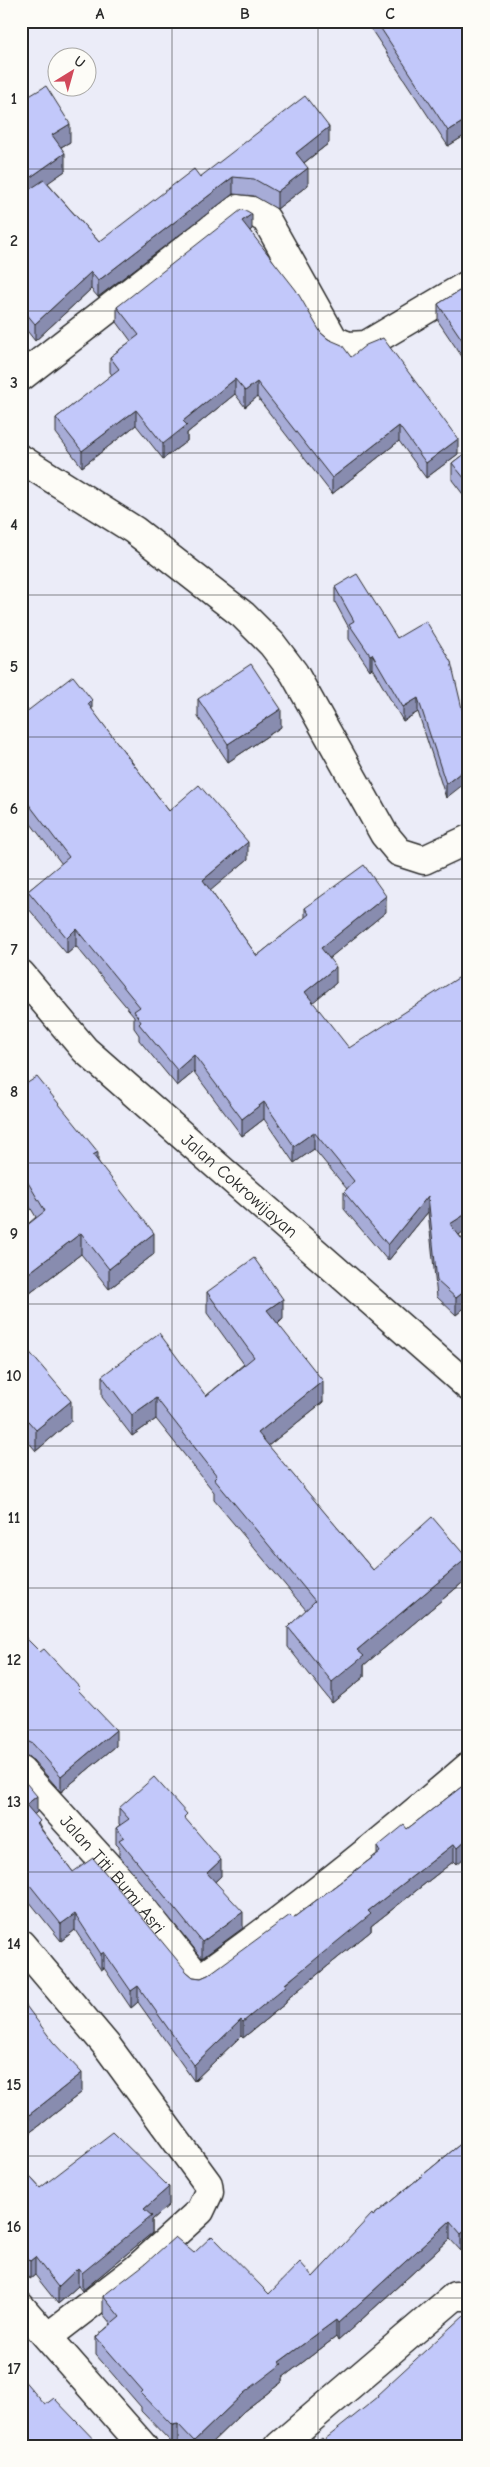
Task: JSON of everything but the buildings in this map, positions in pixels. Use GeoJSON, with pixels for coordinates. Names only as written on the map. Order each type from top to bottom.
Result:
{"type":"FeatureCollection","features":[{"type":"Feature","properties":{"kind":"street"},"geometry":{"type":"LineString","coordinates":[[21,377],[237,209],[252,211],[266,219],[334,340],[348,346],[366,346],[469,284]]}},
{"type":"Feature","properties":{"kind":"street"},"geometry":{"type":"LineString","coordinates":[[21,458],[134,530],[243,615],[272,644],[294,673],[384,834],[399,852],[424,860],[469,838]]}},
{"type":"Feature","properties":{"kind":"street","name":"Jalan Cokrowijayan"},"geometry":{"type":"LineString","coordinates":[[21,974],[85,1050],[469,1386]]}},
{"type":"Feature","properties":{"kind":"street","name":"Jalan Titi Bumi Asri"},"geometry":{"type":"LineString","coordinates":[[21,1771],[121,1881],[199,1979],[279,1922],[405,1822],[469,1766]]}},
{"type":"Feature","properties":{"kind":"street"},"geometry":{"type":"LineString","coordinates":[[21,1944],[107,2046],[208,2184],[209,2192],[200,2211],[136,2269],[48,2336]]}},
{"type":"Feature","properties":{"kind":"street"},"geometry":{"type":"LineString","coordinates":[[279,2446],[455,2296],[469,2296]]}},
{"type":"Feature","properties":{"kind":"street"},"geometry":{"type":"LineString","coordinates":[[21,2307],[144,2446]]}}]}
